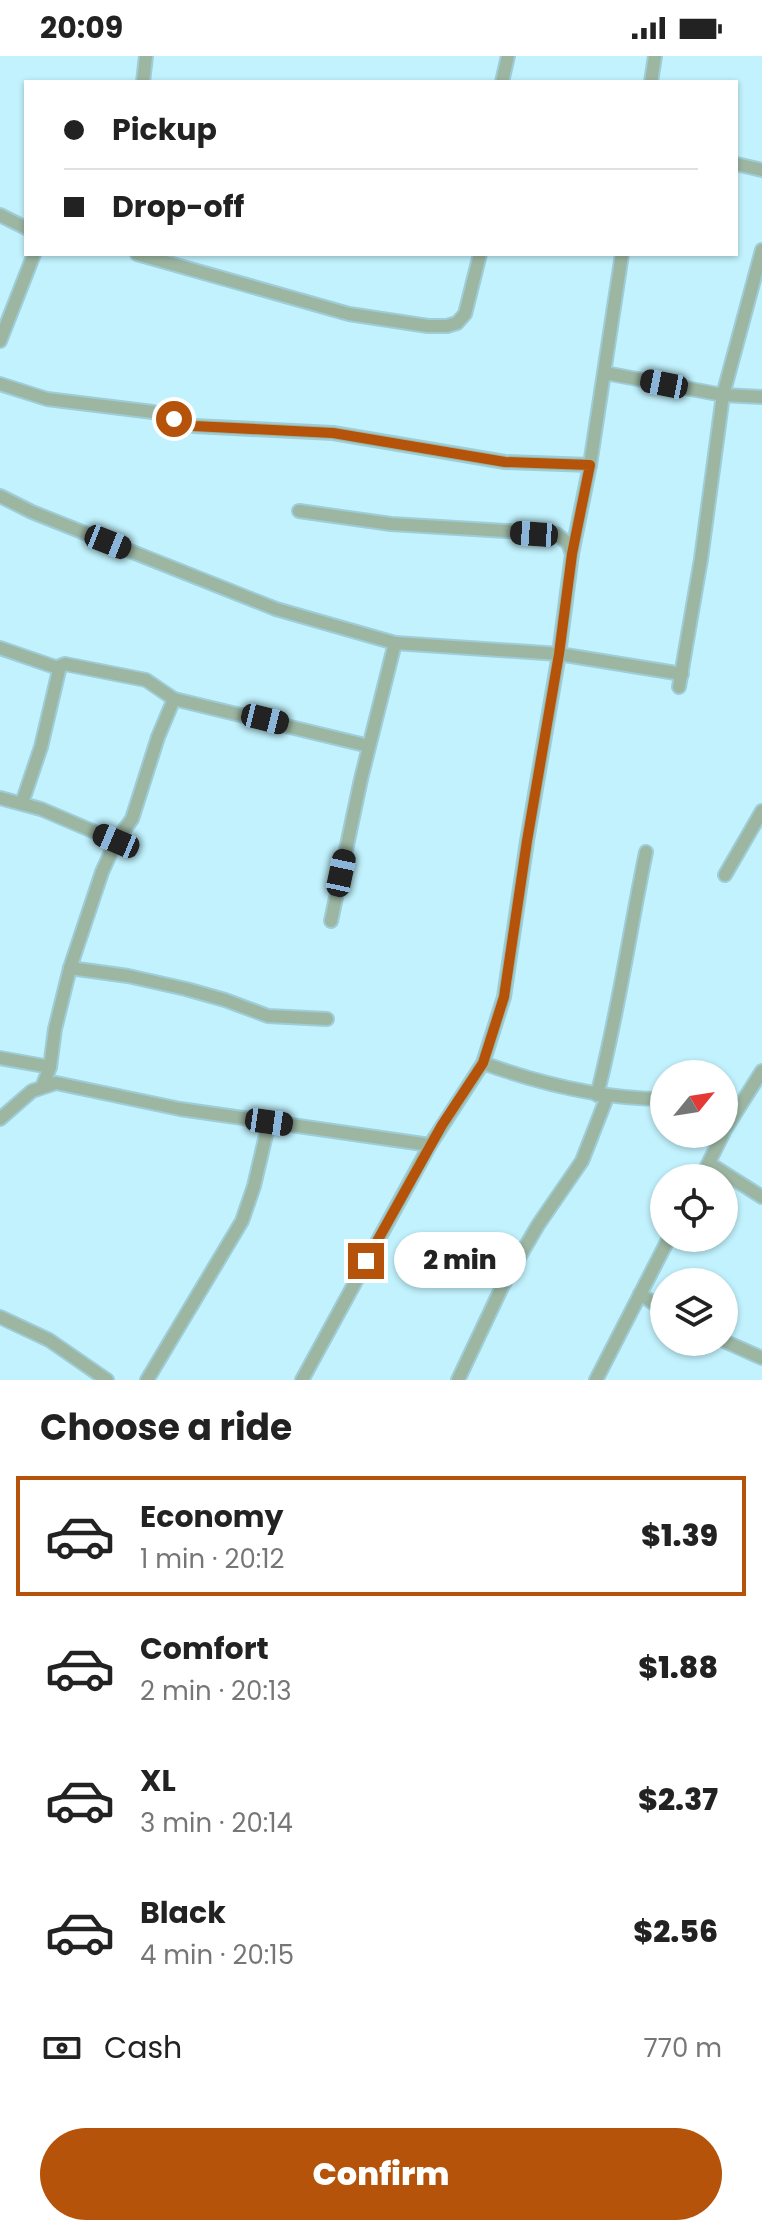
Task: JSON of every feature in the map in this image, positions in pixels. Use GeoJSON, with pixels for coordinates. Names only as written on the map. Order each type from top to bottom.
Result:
{"type":"FeatureCollection","features":[{"type":"Feature","properties":{"kind":"street"},"geometry":{"type":"LineString","coordinates":[[143,80],[146,56]]}},
{"type":"Feature","properties":{"kind":"street"},"geometry":{"type":"LineString","coordinates":[[502,80],[508,56]]}},
{"type":"Feature","properties":{"kind":"street"},"geometry":{"type":"LineString","coordinates":[[651,80],[655,56]]}},
{"type":"Feature","properties":{"kind":"street"},"geometry":{"type":"LineString","coordinates":[[738,164],[762,170]]}},
{"type":"Feature","properties":{"kind":"street"},"geometry":{"type":"LineString","coordinates":[[0,215],[24,227]]}},
{"type":"Feature","properties":{"kind":"street"},"geometry":{"type":"LineString","coordinates":[[0,496],[32,512],[276,609],[395,643],[559,654],[681,680],[723,395],[762,250]]}},
{"type":"Feature","properties":{"kind":"street"},"geometry":{"type":"LineString","coordinates":[[0,341],[33,256]]}},
{"type":"Feature","properties":{"kind":"street"},"geometry":{"type":"LineString","coordinates":[[144,256],[349,314],[437,326],[457,323],[465,314],[480,256]]}},
{"type":"Feature","properties":{"kind":"street"},"geometry":{"type":"LineString","coordinates":[[302,1380],[430,1145],[483,1063],[504,997],[622,256]]}},
{"type":"Feature","properties":{"kind":"street"},"geometry":{"type":"LineString","coordinates":[[605,373],[723,395],[762,397]]}},
{"type":"Feature","properties":{"kind":"street"},"geometry":{"type":"LineString","coordinates":[[0,384],[47,399],[153,412],[194,426],[333,433],[505,462],[590,465]]}},
{"type":"Feature","properties":{"kind":"street"},"geometry":{"type":"LineString","coordinates":[[299,511],[391,524],[556,534],[568,543],[572,554]]}},
{"type":"Feature","properties":{"kind":"street"},"geometry":{"type":"LineString","coordinates":[[331,921],[395,643]]}},
{"type":"Feature","properties":{"kind":"street"},"geometry":{"type":"LineString","coordinates":[[0,648],[58,668]]}},
{"type":"Feature","properties":{"kind":"street"},"geometry":{"type":"LineString","coordinates":[[22,803],[44,735],[58,668],[65,664],[146,680],[174,699],[369,746]]}},
{"type":"Feature","properties":{"kind":"street"},"geometry":{"type":"LineString","coordinates":[[43,1085],[50,1067],[55,1029],[70,968],[102,872],[116,841],[132,819],[158,737],[174,699]]}},
{"type":"Feature","properties":{"kind":"street"},"geometry":{"type":"LineString","coordinates":[[0,798],[22,803],[116,841]]}},
{"type":"Feature","properties":{"kind":"street"},"geometry":{"type":"LineString","coordinates":[[725,875],[762,811]]}},
{"type":"Feature","properties":{"kind":"street"},"geometry":{"type":"LineString","coordinates":[[458,1380],[502,1287],[538,1225],[582,1161],[602,1096],[624,978],[627,939],[646,852]]}},
{"type":"Feature","properties":{"kind":"street"},"geometry":{"type":"LineString","coordinates":[[70,968],[128,976],[186,989],[268,1016],[327,1019]]}},
{"type":"Feature","properties":{"kind":"street"},"geometry":{"type":"LineString","coordinates":[[0,1058],[50,1067]]}},
{"type":"Feature","properties":{"kind":"street"},"geometry":{"type":"LineString","coordinates":[[483,1063],[512,1074],[602,1096],[650,1098]]}},
{"type":"Feature","properties":{"kind":"street"},"geometry":{"type":"LineString","coordinates":[[738,1109],[762,1071]]}},
{"type":"Feature","properties":{"kind":"street"},"geometry":{"type":"LineString","coordinates":[[0,1119],[19,1100],[43,1085],[56,1083],[180,1109],[430,1145]]}},
{"type":"Feature","properties":{"kind":"street"},"geometry":{"type":"LineString","coordinates":[[147,1380],[242,1221],[269,1122]]}},
{"type":"Feature","properties":{"kind":"street"},"geometry":{"type":"LineString","coordinates":[[710,1164],[717,1148]]}},
{"type":"Feature","properties":{"kind":"street"},"geometry":{"type":"LineString","coordinates":[[738,1182],[762,1197]]}},
{"type":"Feature","properties":{"kind":"street"},"geometry":{"type":"LineString","coordinates":[[596,1380],[662,1252]]}},
{"type":"Feature","properties":{"kind":"street"},"geometry":{"type":"LineString","coordinates":[[640,1294],[650,1301]]}},
{"type":"Feature","properties":{"kind":"street"},"geometry":{"type":"LineString","coordinates":[[0,1317],[49,1340],[107,1380]]}},
{"type":"Feature","properties":{"kind":"street"},"geometry":{"type":"LineString","coordinates":[[738,1347],[762,1358]]}},
{"type":"Feature","properties":{"kind":"route"},"geometry":{"type":"LineString","coordinates":[[174,419],[194,426],[333,433],[505,462],[590,465],[572,554],[504,997],[483,1063],[442,1125],[366,1261]]}}]}
